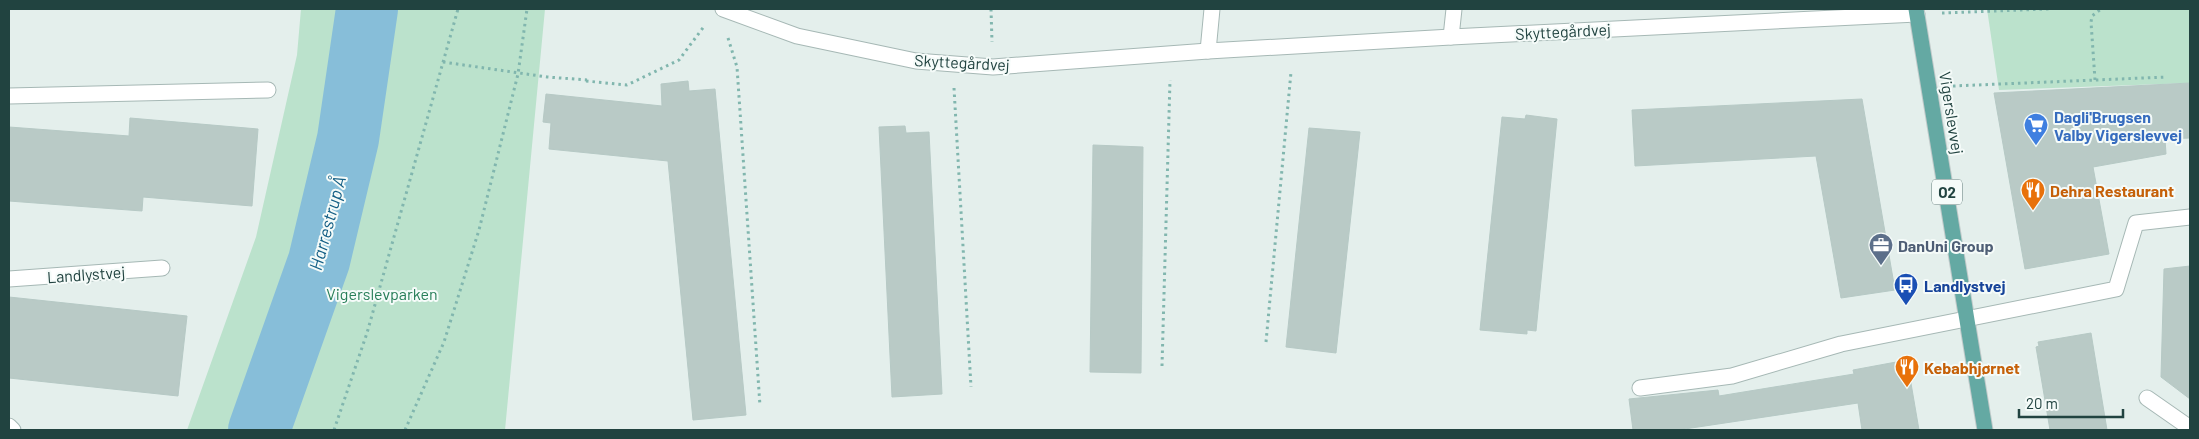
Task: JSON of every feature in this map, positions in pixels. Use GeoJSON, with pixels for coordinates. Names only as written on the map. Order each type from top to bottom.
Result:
{"type":"FeatureCollection","features":[{"type":"Feature","properties":{"kind":"main road","name":"Vigerslevvej"},"geometry":{"type":"LineString","coordinates":[[1917,11],[1985,430]]}},
{"type":"Feature","properties":{"kind":"street","name":"Skyttegårdvej"},"geometry":{"type":"LineString","coordinates":[[723,9],[797,36],[916,61],[993,67],[1208,51],[1917,11]]}},
{"type":"Feature","properties":{"kind":"street"},"geometry":{"type":"LineString","coordinates":[[1208,51],[1212,9]]}},
{"type":"Feature","properties":{"kind":"street"},"geometry":{"type":"LineString","coordinates":[[1451,37],[1454,9]]}},
{"type":"Feature","properties":{"kind":"street"},"geometry":{"type":"LineString","coordinates":[[9,96],[268,90]]}},
{"type":"Feature","properties":{"kind":"street"},"geometry":{"type":"LineString","coordinates":[[1640,388],[1732,376],[1841,344],[2116,289],[2136,223],[2190,217]]}},
{"type":"Feature","properties":{"kind":"street","name":"Landlystvej"},"geometry":{"type":"LineString","coordinates":[[9,279],[162,268]]}},
{"type":"Feature","properties":{"kind":"street"},"geometry":{"type":"LineString","coordinates":[[2147,398],[2190,428]]}},
{"type":"Feature","properties":{"kind":"street"},"geometry":{"type":"LineString","coordinates":[[9,426],[13,430]]}},
{"type":"Feature","properties":{"kind":"path"},"geometry":{"type":"LineString","coordinates":[[334,430],[367,333],[458,9]]}},
{"type":"Feature","properties":{"kind":"path"},"geometry":{"type":"LineString","coordinates":[[405,430],[447,333],[479,230],[518,74],[527,9]]}},
{"type":"Feature","properties":{"kind":"path"},"geometry":{"type":"LineString","coordinates":[[991,9],[993,67]]}},
{"type":"Feature","properties":{"kind":"path"},"geometry":{"type":"LineString","coordinates":[[1917,11],[2049,9]]}},
{"type":"Feature","properties":{"kind":"path"},"geometry":{"type":"LineString","coordinates":[[2094,80],[2091,22],[2092,16],[2101,9]]}},
{"type":"Feature","properties":{"kind":"path"},"geometry":{"type":"LineString","coordinates":[[443,62],[518,74],[627,85],[679,60],[706,24]]}},
{"type":"Feature","properties":{"kind":"path"},"geometry":{"type":"LineString","coordinates":[[726,34],[737,67],[760,406]]}},
{"type":"Feature","properties":{"kind":"path"},"geometry":{"type":"LineString","coordinates":[[1266,342],[1293,46]]}},
{"type":"Feature","properties":{"kind":"path"},"geometry":{"type":"LineString","coordinates":[[1162,366],[1170,54]]}},
{"type":"Feature","properties":{"kind":"path"},"geometry":{"type":"LineString","coordinates":[[953,65],[971,387]]}},
{"type":"Feature","properties":{"kind":"path"},"geometry":{"type":"LineString","coordinates":[[1930,87],[2167,77]]}},
{"type":"Feature","properties":{"kind":"green space","name":"Vigerslevparken"},"geometry":{"type":"Polygon","coordinates":[[[301,9],[545,9],[505,430],[187,430],[256,237],[297,55],[301,9]]]}},
{"type":"Feature","properties":{"kind":"green space"},"geometry":{"type":"Polygon","coordinates":[[[1987,9],[2190,9],[2190,83],[1999,90],[1987,9]]]}},
{"type":"Feature","properties":{"kind":"building"},"geometry":{"type":"Polygon","coordinates":[[[688,81],[689,91],[715,89],[746,415],[693,420],[668,161],[549,149],[551,123],[543,122],[546,94],[662,106],[661,84],[688,81]]]}},
{"type":"Feature","properties":{"kind":"building"},"geometry":{"type":"Polygon","coordinates":[[[2190,83],[2190,138],[2165,139],[2166,154],[2093,167],[2109,254],[2025,269],[1994,93],[2190,83]]]}},
{"type":"Feature","properties":{"kind":"building"},"geometry":{"type":"Polygon","coordinates":[[[1862,99],[1895,290],[1841,298],[1816,156],[1635,166],[1632,110],[1862,99]]]}},
{"type":"Feature","properties":{"kind":"building"},"geometry":{"type":"Polygon","coordinates":[[[1526,115],[1557,119],[1536,331],[1527,330],[1527,334],[1480,330],[1502,117],[1525,119],[1526,115]]]}},
{"type":"Feature","properties":{"kind":"building"},"geometry":{"type":"Polygon","coordinates":[[[130,118],[258,129],[252,206],[143,197],[142,211],[9,201],[9,127],[129,136],[130,118]]]}},
{"type":"Feature","properties":{"kind":"building"},"geometry":{"type":"Polygon","coordinates":[[[905,126],[906,133],[929,132],[942,394],[892,397],[879,127],[905,126]]]}},
{"type":"Feature","properties":{"kind":"building"},"geometry":{"type":"Polygon","coordinates":[[[1309,128],[1360,132],[1336,353],[1286,347],[1309,128]]]}},
{"type":"Feature","properties":{"kind":"building"},"geometry":{"type":"Polygon","coordinates":[[[1093,145],[1143,147],[1141,373],[1090,372],[1093,145]]]}},
{"type":"Feature","properties":{"kind":"building"},"geometry":{"type":"Polygon","coordinates":[[[2190,266],[2190,399],[2161,377],[2164,269],[2190,266]]]}},
{"type":"Feature","properties":{"kind":"building"},"geometry":{"type":"Polygon","coordinates":[[[9,297],[187,316],[178,396],[9,378],[9,297]]]}},
{"type":"Feature","properties":{"kind":"building"},"geometry":{"type":"Polygon","coordinates":[[[2091,333],[2107,430],[2050,430],[2036,347],[2039,346],[2038,342],[2091,333]]]}},
{"type":"Feature","properties":{"kind":"building"},"geometry":{"type":"Polygon","coordinates":[[[1907,360],[1919,430],[1862,430],[1858,403],[1678,430],[1633,430],[1629,399],[1718,390],[1719,396],[1854,374],[1853,370],[1907,360]]]}},
{"type":"Feature","properties":{"kind":"waterway","name":"Harrestrup Å"},"geometry":{"type":"LineString","coordinates":[[259,430],[319,261],[348,139],[367,9]]}},
{"type":"Feature","properties":{"kind":"place","name":"Dagli'Brugsen Valby Vigerslevvej"},"geometry":{"type":"Point","coordinates":[2036,146]}},
{"type":"Feature","properties":{"kind":"place","name":"Dehra Restaurant"},"geometry":{"type":"Point","coordinates":[2033,211]}},
{"type":"Feature","properties":{"kind":"place","name":"DanUni Group"},"geometry":{"type":"Point","coordinates":[1881,266]}},
{"type":"Feature","properties":{"kind":"place","name":"Landlystvej"},"geometry":{"type":"Point","coordinates":[1906,306]}},
{"type":"Feature","properties":{"kind":"place","name":"Kebabhjørnet"},"geometry":{"type":"Point","coordinates":[1907,388]}}]}
